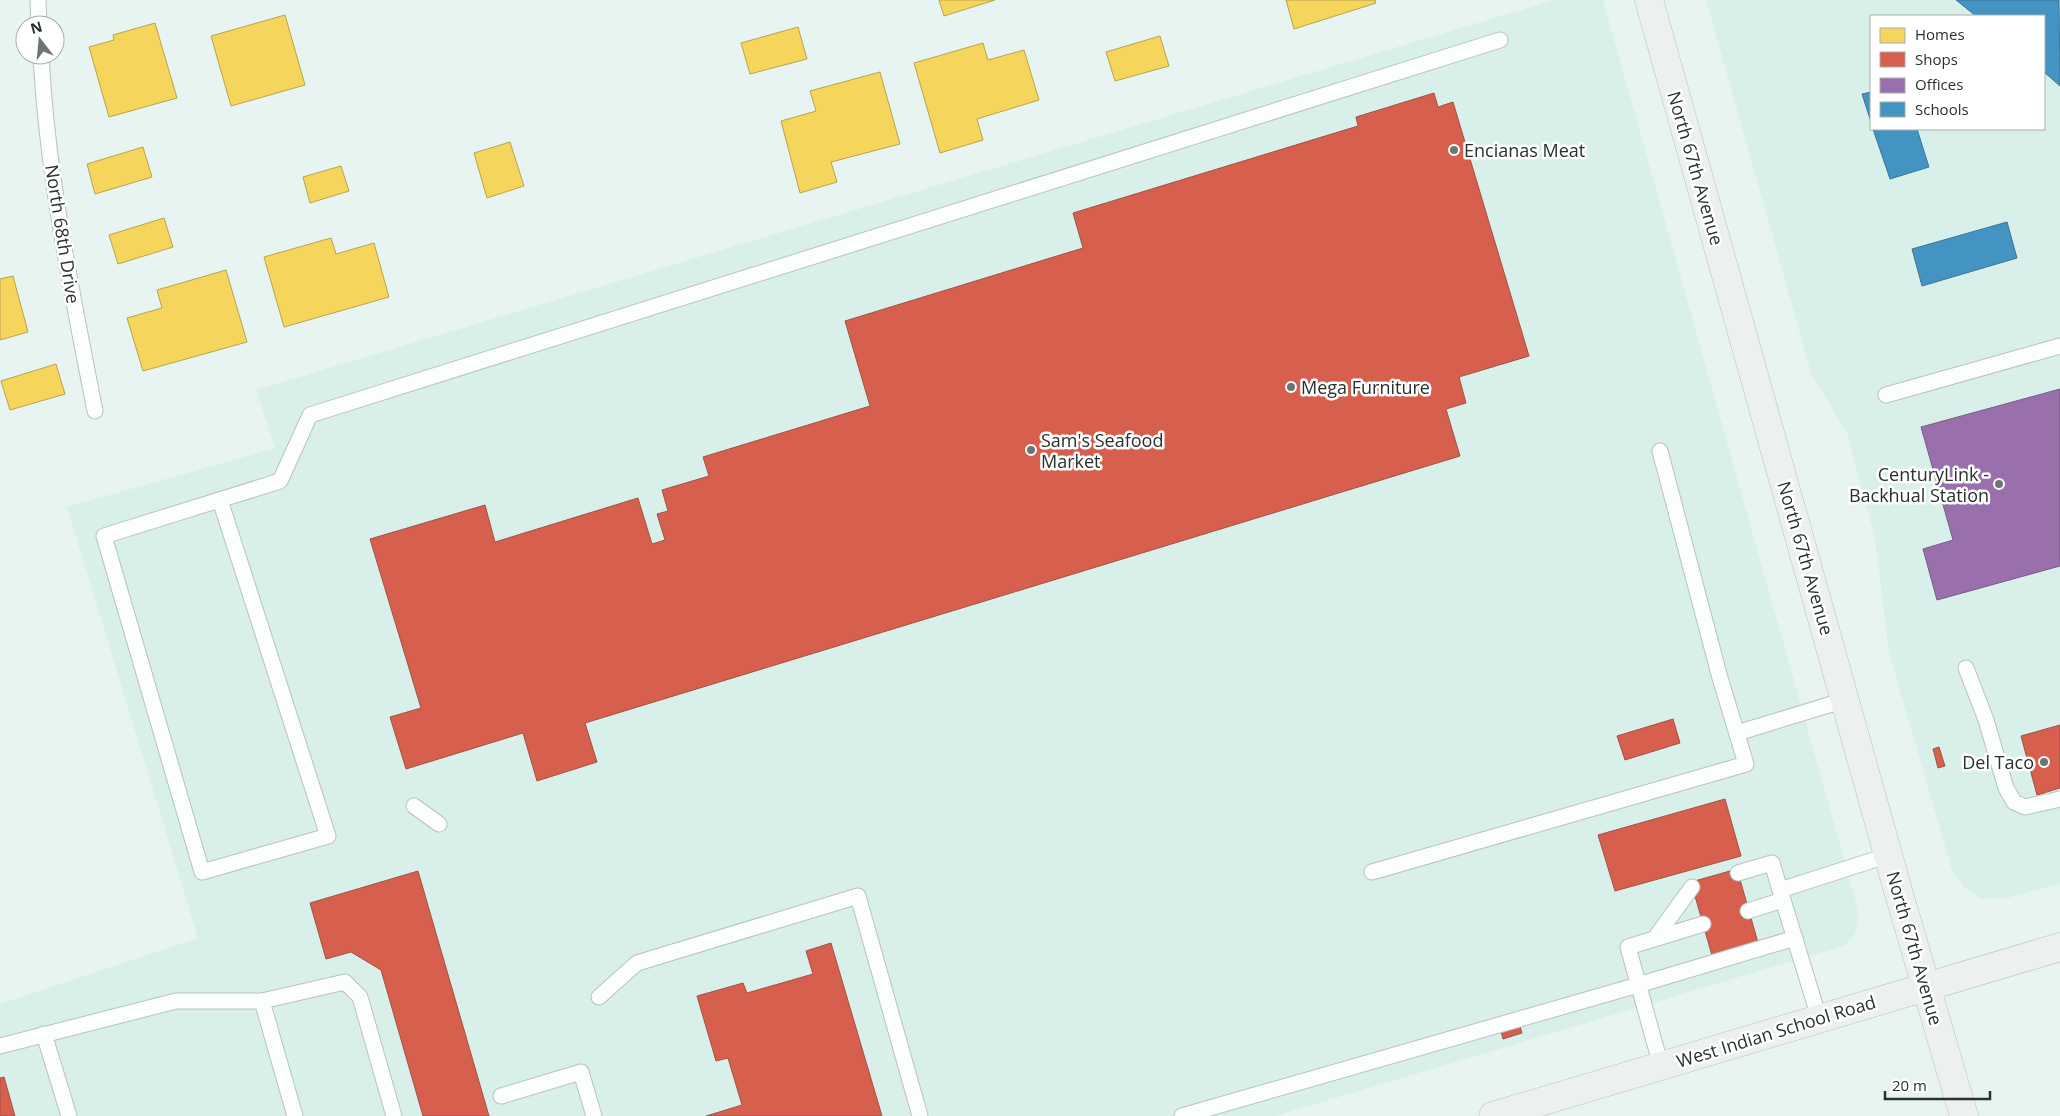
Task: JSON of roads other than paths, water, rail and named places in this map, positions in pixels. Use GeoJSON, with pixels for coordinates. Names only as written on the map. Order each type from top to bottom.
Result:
{"type":"FeatureCollection","features":[{"type":"Feature","properties":{"kind":"main road","name":"North 67th Avenue"},"geometry":{"type":"LineString","coordinates":[[1649,0],[1964,1116]]}},
{"type":"Feature","properties":{"kind":"main road","name":"West Indian School Road"},"geometry":{"type":"LineString","coordinates":[[1493,1116],[2060,947]]}},
{"type":"Feature","properties":{"kind":"lane"},"geometry":{"type":"LineString","coordinates":[[38,0],[39,15]]}},
{"type":"Feature","properties":{"kind":"lane"},"geometry":{"type":"LineString","coordinates":[[220,500],[328,836],[202,872],[104,536],[280,481],[310,415],[1500,40]]}},
{"type":"Feature","properties":{"kind":"lane","name":"North 68th Drive"},"geometry":{"type":"LineString","coordinates":[[41,65],[59,225],[95,411]]}},
{"type":"Feature","properties":{"kind":"lane"},"geometry":{"type":"LineString","coordinates":[[1886,395],[2060,346]]}},
{"type":"Feature","properties":{"kind":"lane"},"geometry":{"type":"LineString","coordinates":[[1372,872],[1746,764],[1660,451]]}},
{"type":"Feature","properties":{"kind":"lane"},"geometry":{"type":"LineString","coordinates":[[1966,668],[1986,720],[2006,788],[2014,802],[2025,807],[2060,799]]}},
{"type":"Feature","properties":{"kind":"lane"},"geometry":{"type":"LineString","coordinates":[[1737,734],[1846,700]]}},
{"type":"Feature","properties":{"kind":"lane"},"geometry":{"type":"LineString","coordinates":[[414,806],[439,824]]}},
{"type":"Feature","properties":{"kind":"lane"},"geometry":{"type":"LineString","coordinates":[[1748,910],[1782,895],[1889,855]]}},
{"type":"Feature","properties":{"kind":"lane"},"geometry":{"type":"LineString","coordinates":[[1738,873],[1772,863],[1819,1018]]}},
{"type":"Feature","properties":{"kind":"lane"},"geometry":{"type":"LineString","coordinates":[[1656,938],[1692,887]]}},
{"type":"Feature","properties":{"kind":"lane"},"geometry":{"type":"LineString","coordinates":[[599,997],[637,963],[858,896],[920,1116]]}},
{"type":"Feature","properties":{"kind":"lane"},"geometry":{"type":"LineString","coordinates":[[1661,1066],[1628,947],[1702,924]]}},
{"type":"Feature","properties":{"kind":"lane"},"geometry":{"type":"LineString","coordinates":[[1182,1116],[1795,938]]}},
{"type":"Feature","properties":{"kind":"lane"},"geometry":{"type":"LineString","coordinates":[[0,1046],[176,1001],[262,1001],[345,982],[360,997],[394,1116]]}},
{"type":"Feature","properties":{"kind":"lane"},"geometry":{"type":"LineString","coordinates":[[262,1001],[295,1116]]}},
{"type":"Feature","properties":{"kind":"lane"},"geometry":{"type":"LineString","coordinates":[[44,1034],[69,1116]]}},
{"type":"Feature","properties":{"kind":"lane"},"geometry":{"type":"LineString","coordinates":[[500,1096],[580,1072],[594,1116]]}},
{"type":"Feature","properties":{"kind":"place","name":"Encianas Meat"},"geometry":{"type":"Point","coordinates":[1454,150]}},
{"type":"Feature","properties":{"kind":"place","name":"Mega Furniture"},"geometry":{"type":"Point","coordinates":[1291,387]}},
{"type":"Feature","properties":{"kind":"place","name":"Sam's Seafood Market"},"geometry":{"type":"Point","coordinates":[1031,450]}},
{"type":"Feature","properties":{"kind":"place","name":"CenturyLink - Backhual Station"},"geometry":{"type":"Point","coordinates":[1999,484]}},
{"type":"Feature","properties":{"kind":"place","name":"Del Taco"},"geometry":{"type":"Point","coordinates":[2044,762]}}]}
